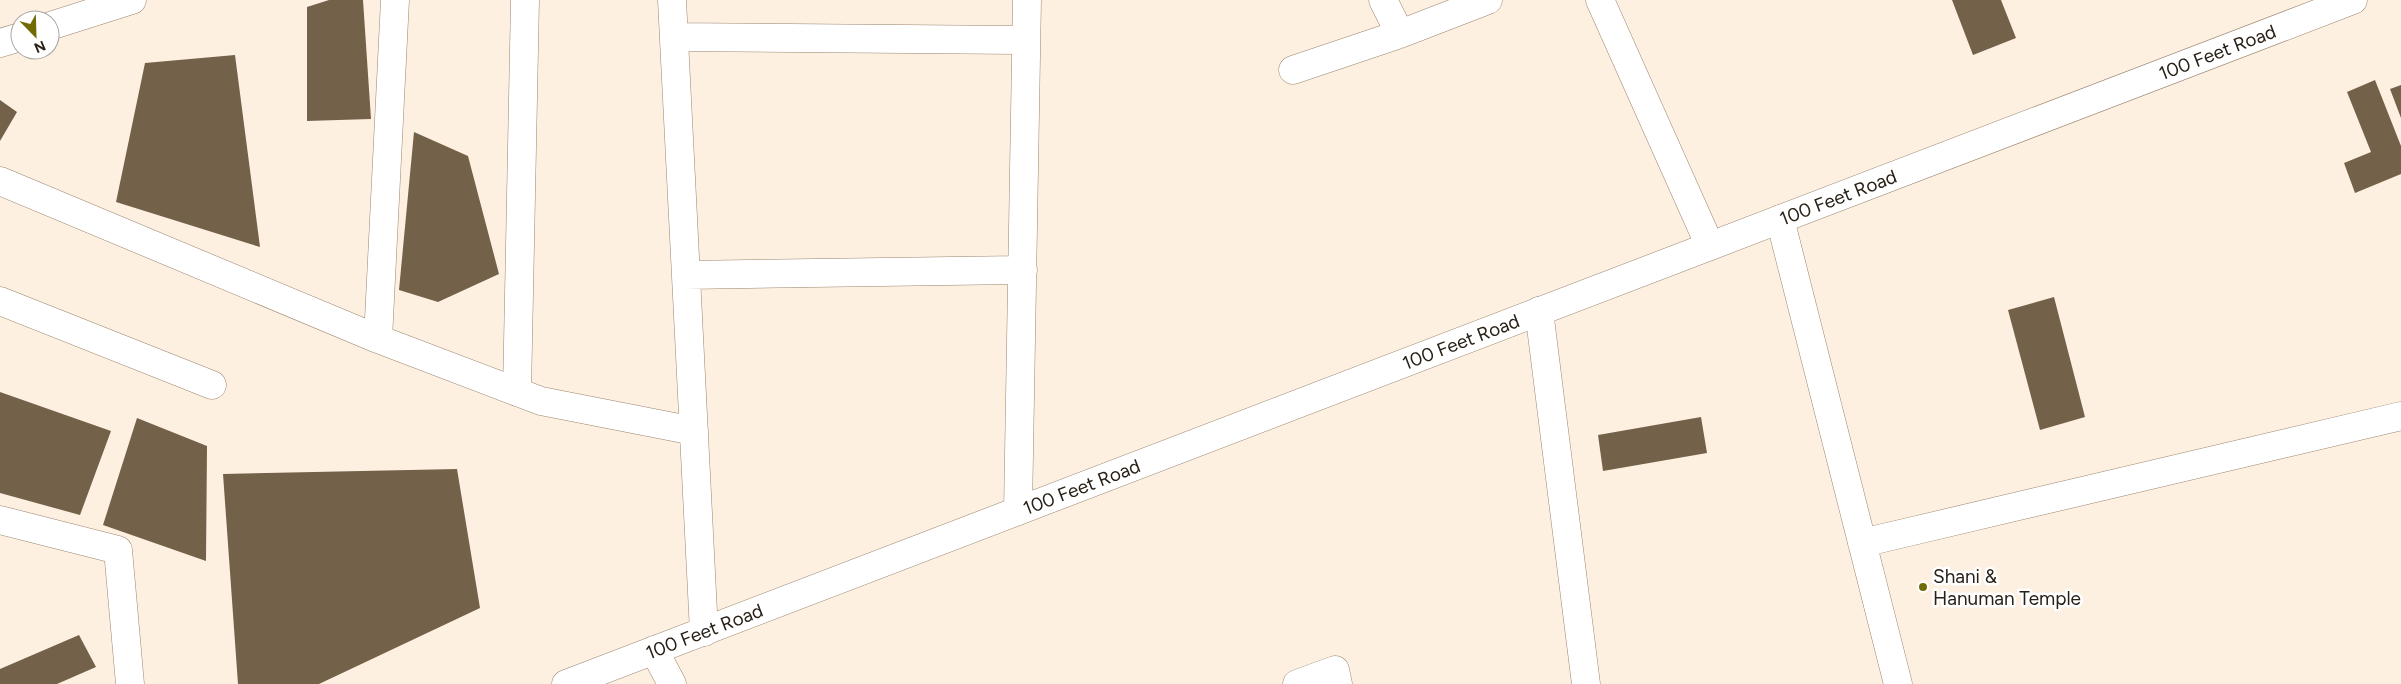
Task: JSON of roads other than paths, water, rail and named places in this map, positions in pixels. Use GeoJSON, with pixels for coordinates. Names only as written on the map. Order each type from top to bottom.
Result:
{"type":"FeatureCollection","features":[{"type":"Feature","properties":{"kind":"street"},"geometry":{"type":"LineString","coordinates":[[60,21],[86,7],[132,0]]}},
{"type":"Feature","properties":{"kind":"street"},"geometry":{"type":"LineString","coordinates":[[378,339],[395,0]]}},
{"type":"Feature","properties":{"kind":"street"},"geometry":{"type":"LineString","coordinates":[[517,392],[525,0]]}},
{"type":"Feature","properties":{"kind":"street"},"geometry":{"type":"LineString","coordinates":[[672,0],[704,632]]}},
{"type":"Feature","properties":{"kind":"street"},"geometry":{"type":"LineString","coordinates":[[1018,511],[1027,0]]}},
{"type":"Feature","properties":{"kind":"street"},"geometry":{"type":"LineString","coordinates":[[1383,0],[1400,34]]}},
{"type":"Feature","properties":{"kind":"street"},"geometry":{"type":"LineString","coordinates":[[1293,70],[1400,34],[1488,0]]}},
{"type":"Feature","properties":{"kind":"street"},"geometry":{"type":"LineString","coordinates":[[1600,0],[1710,246]]}},
{"type":"Feature","properties":{"kind":"street","name":"100 Feet Road"},"geometry":{"type":"LineString","coordinates":[[566,684],[2353,0]]}},
{"type":"Feature","properties":{"kind":"street"},"geometry":{"type":"LineString","coordinates":[[674,37],[1026,40]]}},
{"type":"Feature","properties":{"kind":"street"},"geometry":{"type":"LineString","coordinates":[[0,181],[378,339],[541,401],[694,431]]}},
{"type":"Feature","properties":{"kind":"street"},"geometry":{"type":"LineString","coordinates":[[1780,219],[1898,684]]}},
{"type":"Feature","properties":{"kind":"street"},"geometry":{"type":"LineString","coordinates":[[686,275],[1022,270]]}},
{"type":"Feature","properties":{"kind":"street"},"geometry":{"type":"LineString","coordinates":[[0,301],[212,386]]}},
{"type":"Feature","properties":{"kind":"street"},"geometry":{"type":"LineString","coordinates":[[1539,311],[1586,684]]}},
{"type":"Feature","properties":{"kind":"street"},"geometry":{"type":"LineString","coordinates":[[1862,543],[2401,416]]}},
{"type":"Feature","properties":{"kind":"street"},"geometry":{"type":"LineString","coordinates":[[0,520],[118,550],[130,684]]}},
{"type":"Feature","properties":{"kind":"street"},"geometry":{"type":"LineString","coordinates":[[654,650],[672,684]]}},
{"type":"Feature","properties":{"kind":"street"},"geometry":{"type":"LineString","coordinates":[[1297,684],[1335,670],[1338,684]]}},
{"type":"Feature","properties":{"kind":"place","name":"Shani & Hanuman Temple"},"geometry":{"type":"Point","coordinates":[1923,587]}}]}
